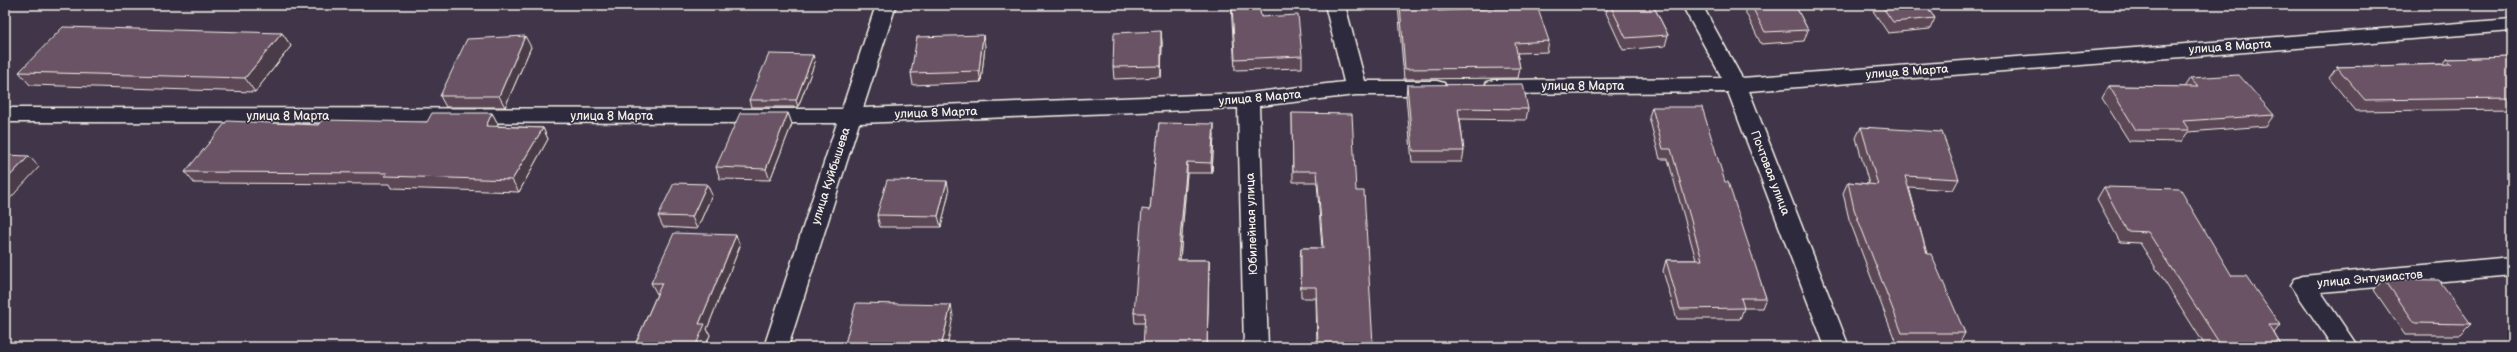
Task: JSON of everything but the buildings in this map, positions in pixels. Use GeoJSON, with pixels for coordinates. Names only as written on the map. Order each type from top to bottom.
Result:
{"type":"FeatureCollection","features":[{"type":"Feature","properties":{"kind":"street","name":"улица Куйбышева"},"geometry":{"type":"LineString","coordinates":[[776,347],[886,5]]}},
{"type":"Feature","properties":{"kind":"street"},"geometry":{"type":"LineString","coordinates":[[1335,5],[1356,88]]}},
{"type":"Feature","properties":{"kind":"street","name":"Почтовая улица"},"geometry":{"type":"LineString","coordinates":[[1692,5],[1736,85],[1837,347]]}},
{"type":"Feature","properties":{"kind":"street","name":"улица 8 Марта"},"geometry":{"type":"LineString","coordinates":[[5,115],[850,116],[1248,100],[1356,88],[1736,85],[2512,25]]}},
{"type":"Feature","properties":{"kind":"street","name":"Юбилейная улица"},"geometry":{"type":"LineString","coordinates":[[1248,100],[1256,347]]}},
{"type":"Feature","properties":{"kind":"street","name":"улица Энтузиастов"},"geometry":{"type":"LineString","coordinates":[[2346,347],[2303,285],[2512,266]]}}]}
